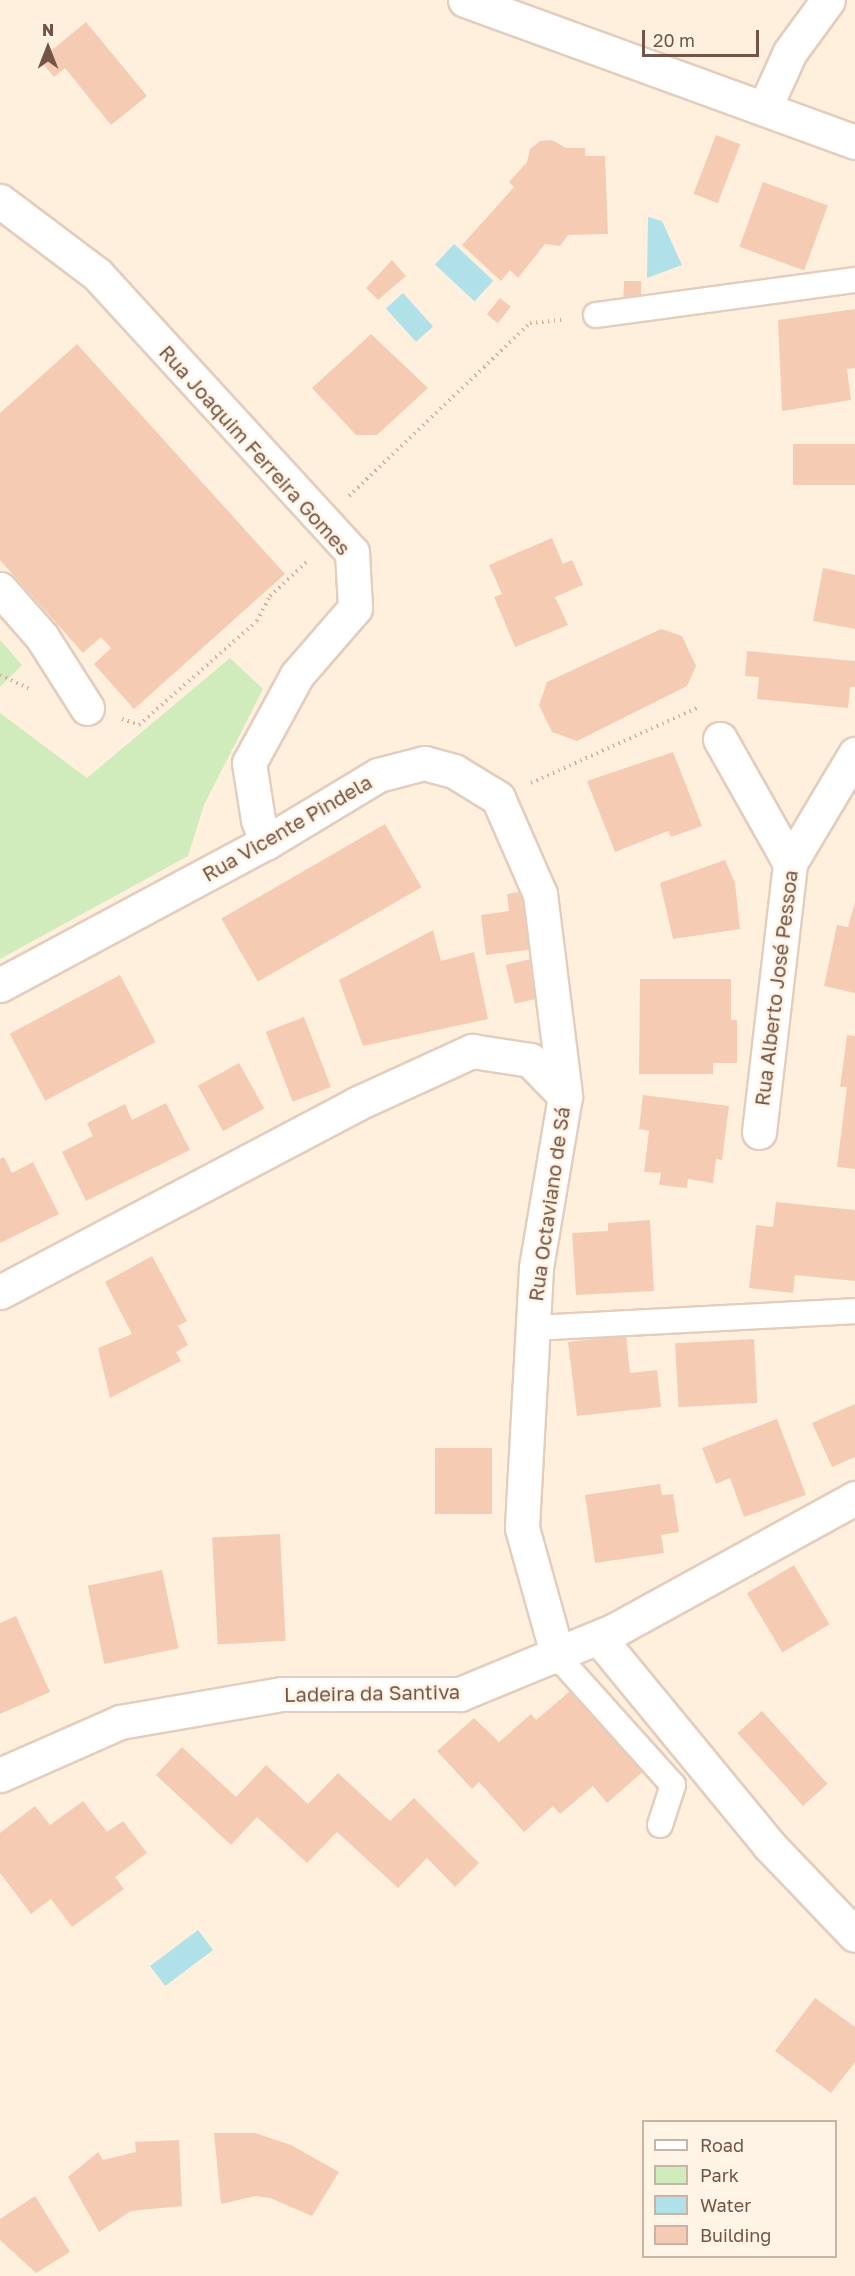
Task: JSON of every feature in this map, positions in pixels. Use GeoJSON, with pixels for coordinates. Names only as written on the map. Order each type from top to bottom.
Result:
{"type":"FeatureCollection","features":[{"type":"Feature","properties":{"kind":"street"},"geometry":{"type":"LineString","coordinates":[[465,0],[765,106],[855,142]]}},
{"type":"Feature","properties":{"kind":"street"},"geometry":{"type":"LineString","coordinates":[[765,106],[790,51],[828,0]]}},
{"type":"Feature","properties":{"kind":"street","name":"Rua Joaquim Ferreira Gomes"},"geometry":{"type":"LineString","coordinates":[[0,201],[97,274],[352,552],[354,608],[297,675],[249,764],[258,820],[267,842]]}},
{"type":"Feature","properties":{"kind":"street"},"geometry":{"type":"LineString","coordinates":[[0,590],[42,637],[87,708]]}},
{"type":"Feature","properties":{"kind":"street"},"geometry":{"type":"LineString","coordinates":[[720,740],[790,863]]}},
{"type":"Feature","properties":{"kind":"street","name":"Rua Alberto José Pessoa"},"geometry":{"type":"LineString","coordinates":[[759,1132],[790,863],[855,754]]}},
{"type":"Feature","properties":{"kind":"street","name":"Rua Vicente Pindela"},"geometry":{"type":"LineString","coordinates":[[0,985],[267,842],[378,775],[424,763],[454,771],[498,798],[540,894],[565,1096]]}},
{"type":"Feature","properties":{"kind":"street","name":"Rua Octaviano de Sá"},"geometry":{"type":"LineString","coordinates":[[0,1292],[356,1104],[472,1051],[530,1060],[565,1096],[536,1268],[522,1528],[558,1657]]}},
{"type":"Feature","properties":{"kind":"street","name":"Ladeira da Santiva"},"geometry":{"type":"LineString","coordinates":[[0,1775],[120,1722],[282,1694],[460,1694],[558,1657],[599,1638],[855,1498]]}},
{"type":"Feature","properties":{"kind":"street"},"geometry":{"type":"LineString","coordinates":[[599,1638],[769,1845],[855,1935]]}},
{"type":"Feature","properties":{"kind":"lane"},"geometry":{"type":"LineString","coordinates":[[596,315],[855,280]]}},
{"type":"Feature","properties":{"kind":"lane"},"geometry":{"type":"LineString","coordinates":[[533,1328],[855,1311]]}},
{"type":"Feature","properties":{"kind":"lane"},"geometry":{"type":"LineString","coordinates":[[558,1657],[673,1785],[660,1825]]}},
{"type":"Feature","properties":{"kind":"path"},"geometry":{"type":"LineString","coordinates":[[323,521],[530,323],[596,315]]}},
{"type":"Feature","properties":{"kind":"path"},"geometry":{"type":"LineString","coordinates":[[140,724],[257,621],[270,596],[286,580]]}},
{"type":"Feature","properties":{"kind":"path"},"geometry":{"type":"LineString","coordinates":[[528,785],[687,712]]}},
{"type":"Feature","properties":{"kind":"green space"},"geometry":{"type":"Polygon","coordinates":[[[0,640],[22,665],[0,687],[0,640]]]}},
{"type":"Feature","properties":{"kind":"green space"},"geometry":{"type":"Polygon","coordinates":[[[230,658],[263,689],[204,805],[188,856],[0,959],[0,713],[87,778],[230,658]]]}},
{"type":"Feature","properties":{"kind":"water"},"geometry":{"type":"Polygon","coordinates":[[[648,217],[662,221],[682,265],[647,278],[648,217]]]}},
{"type":"Feature","properties":{"kind":"water"},"geometry":{"type":"Polygon","coordinates":[[[454,244],[493,281],[474,301],[435,264],[454,244]]]}},
{"type":"Feature","properties":{"kind":"water"},"geometry":{"type":"Polygon","coordinates":[[[403,293],[433,326],[416,342],[386,308],[403,293]]]}},
{"type":"Feature","properties":{"kind":"water"},"geometry":{"type":"Polygon","coordinates":[[[198,1930],[213,1950],[165,1986],[150,1966],[198,1930]]]}},
{"type":"Feature","properties":{"kind":"building"},"geometry":{"type":"Polygon","coordinates":[[[86,22],[147,96],[111,125],[65,68],[54,77],[40,60],[86,22]]]}},
{"type":"Feature","properties":{"kind":"building"},"geometry":{"type":"Polygon","coordinates":[[[716,135],[740,144],[718,203],[693,194],[716,135]]]}},
{"type":"Feature","properties":{"kind":"building"},"geometry":{"type":"Polygon","coordinates":[[[552,140],[566,148],[585,148],[585,156],[605,156],[608,234],[568,235],[560,246],[545,244],[518,278],[510,270],[501,281],[462,245],[514,187],[509,182],[527,162],[530,149],[540,141],[552,140]]]}},
{"type":"Feature","properties":{"kind":"building"},"geometry":{"type":"Polygon","coordinates":[[[763,182],[828,206],[804,270],[739,247],[763,182]]]}},
{"type":"Feature","properties":{"kind":"building"},"geometry":{"type":"Polygon","coordinates":[[[392,260],[406,276],[378,300],[366,288],[392,260]]]}},
{"type":"Feature","properties":{"kind":"building"},"geometry":{"type":"Polygon","coordinates":[[[624,281],[641,281],[641,302],[623,305],[624,281]]]}},
{"type":"Feature","properties":{"kind":"building"},"geometry":{"type":"Polygon","coordinates":[[[500,298],[511,307],[498,323],[487,314],[500,298]]]}},
{"type":"Feature","properties":{"kind":"building"},"geometry":{"type":"Polygon","coordinates":[[[855,309],[855,368],[847,369],[851,400],[782,411],[778,320],[855,309]]]}},
{"type":"Feature","properties":{"kind":"building"},"geometry":{"type":"Polygon","coordinates":[[[371,334],[428,388],[377,435],[356,435],[312,388],[371,334]]]}},
{"type":"Feature","properties":{"kind":"building"},"geometry":{"type":"Polygon","coordinates":[[[77,344],[285,574],[134,709],[94,664],[111,648],[101,637],[83,653],[0,560],[0,413],[77,344]]]}},
{"type":"Feature","properties":{"kind":"building"},"geometry":{"type":"Polygon","coordinates":[[[793,444],[855,444],[855,485],[793,485],[793,444]]]}},
{"type":"Feature","properties":{"kind":"building"},"geometry":{"type":"Polygon","coordinates":[[[552,538],[563,564],[572,560],[583,585],[555,597],[568,625],[515,647],[494,597],[502,594],[489,565],[552,538]]]}},
{"type":"Feature","properties":{"kind":"building"},"geometry":{"type":"Polygon","coordinates":[[[823,568],[855,575],[855,629],[813,621],[823,568]]]}},
{"type":"Feature","properties":{"kind":"building"},"geometry":{"type":"Polygon","coordinates":[[[661,629],[682,636],[696,666],[687,686],[577,741],[552,732],[539,705],[547,682],[661,629]]]}},
{"type":"Feature","properties":{"kind":"building"},"geometry":{"type":"Polygon","coordinates":[[[747,651],[855,661],[855,687],[850,687],[848,708],[757,699],[759,677],[745,676],[747,651]]]}},
{"type":"Feature","properties":{"kind":"building"},"geometry":{"type":"Polygon","coordinates":[[[673,752],[702,826],[671,837],[668,831],[615,852],[587,781],[673,752]]]}},
{"type":"Feature","properties":{"kind":"building"},"geometry":{"type":"Polygon","coordinates":[[[385,824],[421,887],[258,982],[221,918],[385,824]]]}},
{"type":"Feature","properties":{"kind":"building"},"geometry":{"type":"Polygon","coordinates":[[[725,860],[735,883],[740,929],[673,939],[660,883],[725,860]]]}},
{"type":"Feature","properties":{"kind":"building"},"geometry":{"type":"Polygon","coordinates":[[[526,891],[535,949],[486,955],[481,915],[509,911],[507,894],[526,891]]]}},
{"type":"Feature","properties":{"kind":"building"},"geometry":{"type":"Polygon","coordinates":[[[855,902],[855,993],[824,986],[837,925],[848,927],[855,902]]]}},
{"type":"Feature","properties":{"kind":"building"},"geometry":{"type":"Polygon","coordinates":[[[433,930],[441,961],[474,952],[488,1019],[363,1046],[339,980],[433,930]]]}},
{"type":"Feature","properties":{"kind":"building"},"geometry":{"type":"Polygon","coordinates":[[[531,959],[540,998],[515,1004],[506,965],[531,959]]]}},
{"type":"Feature","properties":{"kind":"building"},"geometry":{"type":"Polygon","coordinates":[[[120,975],[156,1042],[45,1101],[10,1034],[120,975]]]}},
{"type":"Feature","properties":{"kind":"building"},"geometry":{"type":"Polygon","coordinates":[[[640,979],[731,979],[731,1020],[737,1020],[737,1063],[713,1063],[713,1074],[639,1074],[640,979]]]}},
{"type":"Feature","properties":{"kind":"building"},"geometry":{"type":"Polygon","coordinates":[[[304,1017],[331,1087],[293,1102],[266,1032],[304,1017]]]}},
{"type":"Feature","properties":{"kind":"building"},"geometry":{"type":"Polygon","coordinates":[[[847,1035],[855,1036],[855,1169],[837,1167],[847,1087],[840,1087],[847,1035]]]}},
{"type":"Feature","properties":{"kind":"building"},"geometry":{"type":"Polygon","coordinates":[[[239,1063],[264,1108],[223,1131],[198,1086],[239,1063]]]}},
{"type":"Feature","properties":{"kind":"building"},"geometry":{"type":"Polygon","coordinates":[[[643,1095],[729,1106],[722,1160],[716,1159],[713,1183],[688,1179],[687,1188],[659,1185],[661,1173],[644,1172],[649,1131],[639,1129],[643,1095]]]}},
{"type":"Feature","properties":{"kind":"building"},"geometry":{"type":"Polygon","coordinates":[[[166,1103],[190,1150],[86,1201],[62,1152],[93,1136],[87,1123],[125,1104],[132,1120],[166,1103]]]}},
{"type":"Feature","properties":{"kind":"building"},"geometry":{"type":"Polygon","coordinates":[[[4,1157],[12,1173],[33,1162],[59,1214],[0,1243],[0,1159],[4,1157]]]}},
{"type":"Feature","properties":{"kind":"building"},"geometry":{"type":"Polygon","coordinates":[[[776,1202],[855,1210],[855,1281],[795,1275],[793,1293],[749,1288],[756,1225],[773,1227],[776,1202]]]}},
{"type":"Feature","properties":{"kind":"building"},"geometry":{"type":"Polygon","coordinates":[[[650,1220],[654,1291],[576,1295],[572,1233],[608,1231],[608,1223],[650,1220]]]}},
{"type":"Feature","properties":{"kind":"building"},"geometry":{"type":"Polygon","coordinates":[[[152,1256],[187,1321],[178,1326],[188,1345],[176,1352],[181,1361],[110,1398],[98,1348],[132,1334],[105,1282],[152,1256]]]}},
{"type":"Feature","properties":{"kind":"building"},"geometry":{"type":"Polygon","coordinates":[[[626,1335],[630,1373],[657,1370],[661,1407],[577,1416],[568,1342],[626,1335]]]}},
{"type":"Feature","properties":{"kind":"building"},"geometry":{"type":"Polygon","coordinates":[[[754,1339],[757,1403],[678,1407],[675,1343],[754,1339]]]}},
{"type":"Feature","properties":{"kind":"building"},"geometry":{"type":"Polygon","coordinates":[[[855,1404],[855,1457],[832,1467],[812,1423],[855,1404]]]}},
{"type":"Feature","properties":{"kind":"building"},"geometry":{"type":"Polygon","coordinates":[[[777,1419],[806,1495],[744,1517],[730,1478],[716,1484],[702,1448],[777,1419]]]}},
{"type":"Feature","properties":{"kind":"building"},"geometry":{"type":"Polygon","coordinates":[[[435,1448],[492,1448],[492,1514],[435,1514],[435,1448]]]}},
{"type":"Feature","properties":{"kind":"building"},"geometry":{"type":"Polygon","coordinates":[[[660,1484],[662,1495],[673,1494],[679,1532],[661,1535],[664,1553],[595,1563],[585,1495],[660,1484]]]}},
{"type":"Feature","properties":{"kind":"building"},"geometry":{"type":"Polygon","coordinates":[[[280,1534],[286,1641],[218,1644],[212,1538],[280,1534]]]}},
{"type":"Feature","properties":{"kind":"building"},"geometry":{"type":"Polygon","coordinates":[[[794,1565],[830,1624],[782,1652],[747,1593],[794,1565]]]}},
{"type":"Feature","properties":{"kind":"building"},"geometry":{"type":"Polygon","coordinates":[[[162,1570],[179,1648],[104,1664],[88,1586],[162,1570]]]}},
{"type":"Feature","properties":{"kind":"building"},"geometry":{"type":"Polygon","coordinates":[[[16,1616],[50,1692],[0,1714],[0,1623],[16,1616]]]}},
{"type":"Feature","properties":{"kind":"building"},"geometry":{"type":"Polygon","coordinates":[[[575,1687],[646,1769],[607,1803],[593,1786],[560,1814],[553,1806],[524,1832],[479,1782],[472,1789],[437,1751],[474,1718],[499,1742],[531,1714],[536,1720],[575,1687]]]}},
{"type":"Feature","properties":{"kind":"building"},"geometry":{"type":"Polygon","coordinates":[[[762,1711],[828,1784],[803,1806],[737,1733],[762,1711]]]}},
{"type":"Feature","properties":{"kind":"building"},"geometry":{"type":"Polygon","coordinates":[[[182,1747],[236,1797],[266,1765],[308,1804],[338,1773],[390,1821],[414,1798],[479,1863],[455,1887],[427,1858],[398,1888],[337,1832],[307,1863],[257,1817],[231,1845],[156,1775],[182,1747]]]}},
{"type":"Feature","properties":{"kind":"building"},"geometry":{"type":"Polygon","coordinates":[[[83,1801],[107,1832],[123,1821],[147,1853],[115,1877],[124,1889],[72,1927],[51,1899],[31,1914],[0,1873],[0,1833],[35,1806],[50,1825],[83,1801]]]}},
{"type":"Feature","properties":{"kind":"building"},"geometry":{"type":"Polygon","coordinates":[[[815,1998],[855,2027],[855,2062],[831,2093],[775,2051],[815,1998]]]}},
{"type":"Feature","properties":{"kind":"building"},"geometry":{"type":"Polygon","coordinates":[[[214,2133],[255,2133],[291,2145],[339,2172],[312,2216],[270,2198],[256,2196],[221,2204],[214,2133]]]}},
{"type":"Feature","properties":{"kind":"building"},"geometry":{"type":"Polygon","coordinates":[[[179,2140],[182,2206],[131,2211],[99,2232],[68,2177],[98,2152],[103,2160],[136,2152],[135,2142],[179,2140]]]}},
{"type":"Feature","properties":{"kind":"building"},"geometry":{"type":"Polygon","coordinates":[[[35,2196],[70,2252],[36,2273],[0,2240],[0,2219],[35,2196]]]}}]}
